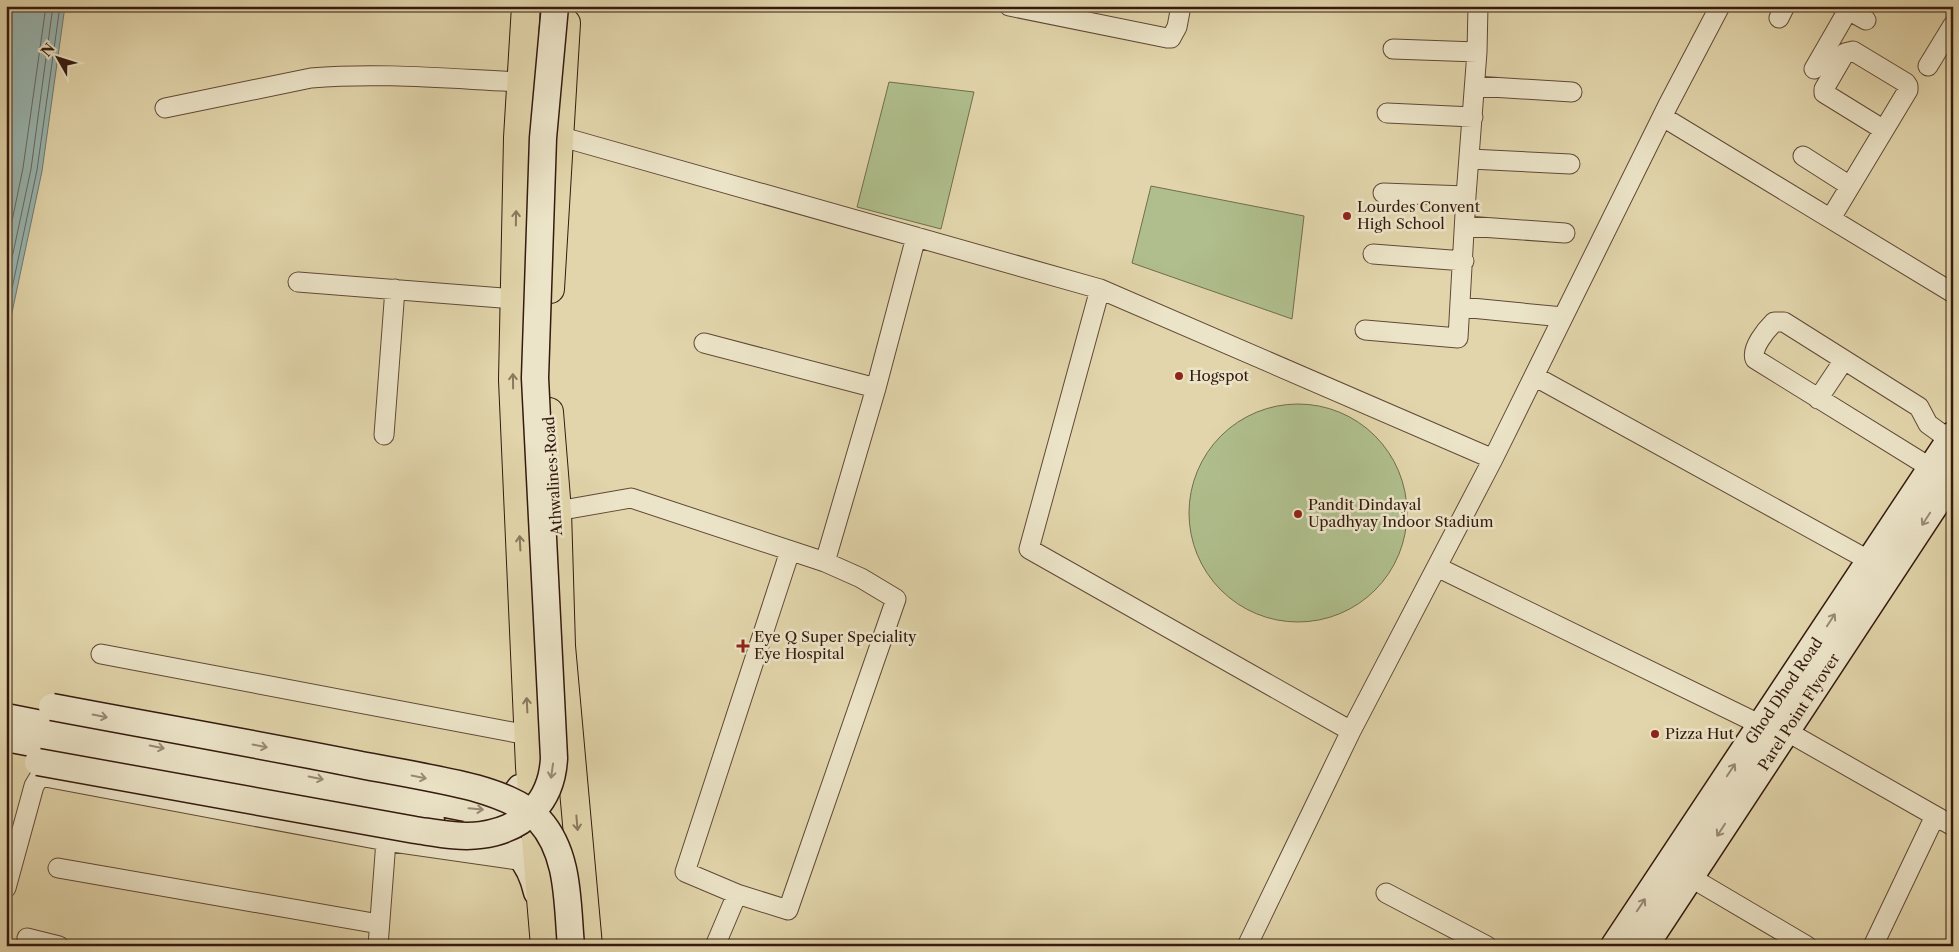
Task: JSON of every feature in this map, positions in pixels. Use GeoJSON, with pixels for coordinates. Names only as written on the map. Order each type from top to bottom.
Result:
{"type":"FeatureCollection","features":[{"type":"Feature","properties":{"kind":"main road"},"geometry":{"type":"LineString","coordinates":[[526,6],[519,124],[513,380],[530,767],[532,862],[545,946]]}},
{"type":"Feature","properties":{"kind":"main road"},"geometry":{"type":"LineString","coordinates":[[6,744],[38,762],[415,830],[454,835],[481,835],[500,830],[522,819],[536,809],[543,799],[553,774],[554,758],[535,378],[543,138],[555,6]]}},
{"type":"Feature","properties":{"kind":"main road","name":"Athwalines Road"},"geometry":{"type":"LineString","coordinates":[[567,6],[558,136],[546,380],[557,511],[561,646],[588,946]]}},
{"type":"Feature","properties":{"kind":"main road","name":"Ghod Dhod Road"},"geometry":{"type":"LineString","coordinates":[[1614,946],[1870,561],[1947,478],[1951,437]]}},
{"type":"Feature","properties":{"kind":"main road","name":"Parel Point Flyover"},"geometry":{"type":"LineString","coordinates":[[1645,946],[1786,731],[1947,478]]}},
{"type":"Feature","properties":{"kind":"main road"},"geometry":{"type":"LineString","coordinates":[[522,592],[559,590]]}},
{"type":"Feature","properties":{"kind":"main road"},"geometry":{"type":"LineString","coordinates":[[6,715],[52,707],[474,788],[506,799],[538,820],[555,848],[563,868],[567,889],[571,946]]}},
{"type":"Feature","properties":{"kind":"main road"},"geometry":{"type":"LineString","coordinates":[[6,715],[466,808],[487,810],[510,802],[518,792],[530,767]]}},
{"type":"Feature","properties":{"kind":"main road"},"geometry":{"type":"LineString","coordinates":[[6,738],[490,832],[511,844],[532,862]]}},
{"type":"Feature","properties":{"kind":"street"},"geometry":{"type":"LineString","coordinates":[[1009,6],[1171,38],[1176,32],[1181,6]]}},
{"type":"Feature","properties":{"kind":"street"},"geometry":{"type":"LineString","coordinates":[[1366,330],[1458,338],[1466,226],[1466,196],[1475,86],[1478,6]]}},
{"type":"Feature","properties":{"kind":"street"},"geometry":{"type":"LineString","coordinates":[[1248,945],[1351,730],[1493,459],[1720,6]]}},
{"type":"Feature","properties":{"kind":"street"},"geometry":{"type":"LineString","coordinates":[[1814,69],[1845,8],[1866,20]]}},
{"type":"Feature","properties":{"kind":"street"},"geometry":{"type":"LineString","coordinates":[[1928,66],[1953,26]]}},
{"type":"Feature","properties":{"kind":"street"},"geometry":{"type":"LineString","coordinates":[[1393,49],[1477,52]]}},
{"type":"Feature","properties":{"kind":"street"},"geometry":{"type":"LineString","coordinates":[[1831,218],[1850,186],[1884,130],[1908,90],[1908,86],[1852,51],[1848,51],[1824,89],[1824,93],[1884,130]]}},
{"type":"Feature","properties":{"kind":"street"},"geometry":{"type":"LineString","coordinates":[[165,108],[311,78],[332,76],[522,82]]}},
{"type":"Feature","properties":{"kind":"street"},"geometry":{"type":"LineString","coordinates":[[1475,86],[1572,92]]}},
{"type":"Feature","properties":{"kind":"street"},"geometry":{"type":"LineString","coordinates":[[1386,113],[1473,117]]}},
{"type":"Feature","properties":{"kind":"street"},"geometry":{"type":"LineString","coordinates":[[1663,117],[1953,293]]}},
{"type":"Feature","properties":{"kind":"street"},"geometry":{"type":"LineString","coordinates":[[519,124],[1100,289],[1493,459]]}},
{"type":"Feature","properties":{"kind":"street"},"geometry":{"type":"LineString","coordinates":[[1803,156],[1850,186]]}},
{"type":"Feature","properties":{"kind":"street"},"geometry":{"type":"LineString","coordinates":[[1470,159],[1570,164]]}},
{"type":"Feature","properties":{"kind":"street"},"geometry":{"type":"LineString","coordinates":[[1383,193],[1466,196]]}},
{"type":"Feature","properties":{"kind":"street"},"geometry":{"type":"LineString","coordinates":[[1466,226],[1565,233]]}},
{"type":"Feature","properties":{"kind":"street"},"geometry":{"type":"LineString","coordinates":[[825,562],[876,388],[916,237]]}},
{"type":"Feature","properties":{"kind":"street"},"geometry":{"type":"LineString","coordinates":[[1373,254],[1464,261]]}},
{"type":"Feature","properties":{"kind":"street"},"geometry":{"type":"LineString","coordinates":[[298,282],[514,299]]}},
{"type":"Feature","properties":{"kind":"street"},"geometry":{"type":"LineString","coordinates":[[1100,289],[1029,549],[1351,730]]}},
{"type":"Feature","properties":{"kind":"street"},"geometry":{"type":"LineString","coordinates":[[384,436],[395,290]]}},
{"type":"Feature","properties":{"kind":"street"},"geometry":{"type":"LineString","coordinates":[[1461,306],[1563,317]]}},
{"type":"Feature","properties":{"kind":"street"},"geometry":{"type":"LineString","coordinates":[[1947,478],[1755,359],[1754,350],[1774,322],[1784,322],[1919,407],[1928,424],[1951,437]]}},
{"type":"Feature","properties":{"kind":"street"},"geometry":{"type":"LineString","coordinates":[[704,343],[876,388]]}},
{"type":"Feature","properties":{"kind":"street"},"geometry":{"type":"LineString","coordinates":[[1818,399],[1844,360]]}},
{"type":"Feature","properties":{"kind":"street"},"geometry":{"type":"LineString","coordinates":[[1534,376],[1870,561]]}},
{"type":"Feature","properties":{"kind":"street"},"geometry":{"type":"LineString","coordinates":[[557,511],[631,498],[825,562],[861,578],[896,599],[788,910],[737,894],[685,872],[790,551]]}},
{"type":"Feature","properties":{"kind":"street"},"geometry":{"type":"LineString","coordinates":[[1437,567],[1761,725],[1786,731],[1953,826]]}},
{"type":"Feature","properties":{"kind":"street"},"geometry":{"type":"LineString","coordinates":[[101,654],[528,735]]}},
{"type":"Feature","properties":{"kind":"street"},"geometry":{"type":"LineString","coordinates":[[6,888],[34,786],[40,776],[386,841],[532,862]]}},
{"type":"Feature","properties":{"kind":"street"},"geometry":{"type":"LineString","coordinates":[[1874,946],[1935,816]]}},
{"type":"Feature","properties":{"kind":"street"},"geometry":{"type":"LineString","coordinates":[[378,946],[386,841]]}},
{"type":"Feature","properties":{"kind":"street"},"geometry":{"type":"LineString","coordinates":[[58,868],[379,924]]}},
{"type":"Feature","properties":{"kind":"street"},"geometry":{"type":"LineString","coordinates":[[1690,877],[1807,946]]}},
{"type":"Feature","properties":{"kind":"street"},"geometry":{"type":"LineString","coordinates":[[1386,893],[1487,946]]}},
{"type":"Feature","properties":{"kind":"street"},"geometry":{"type":"LineString","coordinates":[[715,946],[737,894]]}},
{"type":"Feature","properties":{"kind":"street"},"geometry":{"type":"LineString","coordinates":[[27,938],[59,946]]}},
{"type":"Feature","properties":{"kind":"green space"},"geometry":{"type":"Polygon","coordinates":[[[889,82],[974,92],[941,229],[857,207],[889,82]]]}},
{"type":"Feature","properties":{"kind":"green space"},"geometry":{"type":"Polygon","coordinates":[[[1151,186],[1304,216],[1292,319],[1132,263],[1151,186]]]}},
{"type":"Feature","properties":{"kind":"green space","name":"Pandit Dindayal Upadhyay Indoor Stadium"},"geometry":{"type":"Polygon","coordinates":[[[1309,404],[1340,412],[1359,422],[1375,436],[1389,452],[1399,471],[1407,502],[1407,524],[1399,555],[1389,574],[1375,590],[1359,604],[1340,614],[1309,622],[1287,622],[1256,614],[1237,604],[1207,574],[1197,555],[1191,534],[1189,502],[1197,471],[1207,452],[1237,422],[1256,412],[1277,406],[1309,404]]]}},
{"type":"Feature","properties":{"kind":"water"},"geometry":{"type":"Polygon","coordinates":[[[6,6],[65,6],[42,171],[6,341],[6,6]]]}},
{"type":"Feature","properties":{"kind":"place","name":"Lourdes Convent High School"},"geometry":{"type":"Point","coordinates":[1347,216]}},
{"type":"Feature","properties":{"kind":"place","name":"Hogspot"},"geometry":{"type":"Point","coordinates":[1179,376]}},
{"type":"Feature","properties":{"kind":"place","name":"Pandit Dindayal Upadhyay Indoor Stadium"},"geometry":{"type":"Point","coordinates":[1298,514]}},
{"type":"Feature","properties":{"kind":"place","name":"Eye Q Super Speciality Eye Hospital"},"geometry":{"type":"Point","coordinates":[743,646]}},
{"type":"Feature","properties":{"kind":"place","name":"Pizza Hut"},"geometry":{"type":"Point","coordinates":[1655,734]}}]}
